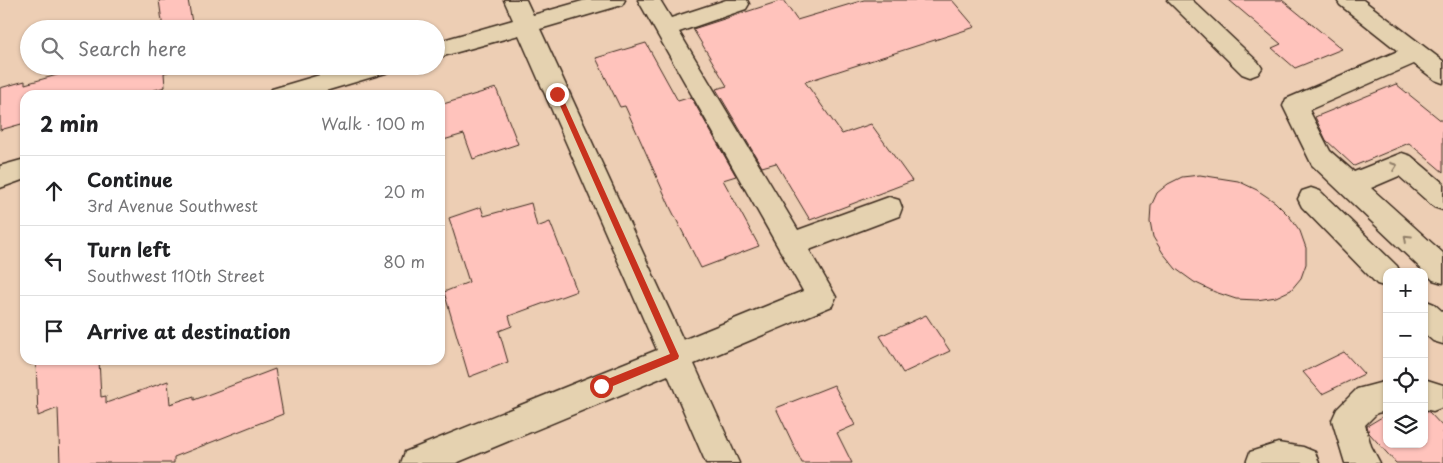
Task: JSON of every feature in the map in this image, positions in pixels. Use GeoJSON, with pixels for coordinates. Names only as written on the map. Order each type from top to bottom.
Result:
{"type":"FeatureCollection","features":[{"type":"Feature","properties":{"kind":"street"},"geometry":{"type":"LineString","coordinates":[[515,0],[723,463]]}},
{"type":"Feature","properties":{"kind":"street"},"geometry":{"type":"LineString","coordinates":[[445,47],[614,0]]}},
{"type":"Feature","properties":{"kind":"street"},"geometry":{"type":"LineString","coordinates":[[417,463],[822,297],[649,0]]}},
{"type":"Feature","properties":{"kind":"street"},"geometry":{"type":"LineString","coordinates":[[1178,0],[1250,68]]}},
{"type":"Feature","properties":{"kind":"street"},"geometry":{"type":"LineString","coordinates":[[1348,0],[1442,73]]}},
{"type":"Feature","properties":{"kind":"street"},"geometry":{"type":"LineString","coordinates":[[665,28],[738,4]]}},
{"type":"Feature","properties":{"kind":"street"},"geometry":{"type":"LineString","coordinates":[[1416,53],[1294,106],[1321,158],[1443,271]]}},
{"type":"Feature","properties":{"kind":"street"},"geometry":{"type":"LineString","coordinates":[[298,90],[349,75]]}},
{"type":"Feature","properties":{"kind":"street"},"geometry":{"type":"LineString","coordinates":[[1350,185],[1402,163],[1443,199]]}},
{"type":"Feature","properties":{"kind":"street"},"geometry":{"type":"LineString","coordinates":[[0,177],[20,171]]}},
{"type":"Feature","properties":{"kind":"street"},"geometry":{"type":"LineString","coordinates":[[1310,200],[1383,271]]}},
{"type":"Feature","properties":{"kind":"street"},"geometry":{"type":"LineString","coordinates":[[792,244],[889,208]]}},
{"type":"Feature","properties":{"kind":"street"},"geometry":{"type":"LineString","coordinates":[[1425,313],[1443,331]]}},
{"type":"Feature","properties":{"kind":"street"},"geometry":{"type":"LineString","coordinates":[[1364,463],[1357,454],[1348,420],[1368,400],[1383,397]]}},
{"type":"Feature","properties":{"kind":"street"},"geometry":{"type":"LineString","coordinates":[[1262,463],[1278,459],[1303,463]]}},
{"type":"Feature","properties":{"kind":"building"},"geometry":{"type":"Polygon","coordinates":[[[159,0],[188,0],[192,20],[162,20],[159,0]]]}},
{"type":"Feature","properties":{"kind":"building"},"geometry":{"type":"Polygon","coordinates":[[[783,0],[797,20],[864,0],[952,0],[975,27],[805,82],[842,134],[871,124],[912,181],[810,220],[776,163],[762,167],[716,89],[727,86],[693,29],[783,0]]]}},
{"type":"Feature","properties":{"kind":"building"},"geometry":{"type":"Polygon","coordinates":[[[1229,0],[1282,0],[1342,49],[1295,68],[1272,48],[1281,44],[1229,0]]]}},
{"type":"Feature","properties":{"kind":"building"},"geometry":{"type":"Polygon","coordinates":[[[646,43],[678,101],[691,97],[736,176],[723,180],[759,246],[701,268],[671,209],[625,106],[620,107],[596,58],[646,43]]]}},
{"type":"Feature","properties":{"kind":"building"},"geometry":{"type":"Polygon","coordinates":[[[57,75],[164,75],[165,87],[154,90],[20,90],[20,124],[0,130],[0,88],[25,81],[25,84],[57,75]]]}},
{"type":"Feature","properties":{"kind":"building"},"geometry":{"type":"Polygon","coordinates":[[[1396,84],[1443,122],[1443,172],[1409,143],[1354,166],[1326,140],[1315,117],[1396,84]]]}},
{"type":"Feature","properties":{"kind":"building"},"geometry":{"type":"Polygon","coordinates":[[[496,88],[518,144],[473,159],[464,134],[445,140],[445,103],[496,88]]]}},
{"type":"Feature","properties":{"kind":"building"},"geometry":{"type":"Polygon","coordinates":[[[1200,175],[1238,181],[1257,190],[1275,202],[1289,216],[1300,231],[1306,248],[1306,264],[1301,278],[1291,290],[1276,297],[1257,300],[1236,299],[1194,282],[1176,269],[1163,253],[1153,237],[1150,221],[1151,206],[1157,193],[1168,184],[1182,177],[1200,175]]]}},
{"type":"Feature","properties":{"kind":"building"},"geometry":{"type":"Polygon","coordinates":[[[531,203],[537,227],[550,222],[577,291],[509,316],[512,326],[499,331],[508,362],[469,377],[445,295],[445,292],[469,282],[449,218],[481,207],[484,216],[531,203]]]}},
{"type":"Feature","properties":{"kind":"building"},"geometry":{"type":"Polygon","coordinates":[[[926,315],[950,351],[903,373],[880,336],[926,315]]]}},
{"type":"Feature","properties":{"kind":"building"},"geometry":{"type":"Polygon","coordinates":[[[1344,352],[1364,374],[1322,394],[1303,372],[1344,352]]]}},
{"type":"Feature","properties":{"kind":"building"},"geometry":{"type":"Polygon","coordinates":[[[36,365],[99,365],[101,397],[106,396],[106,403],[168,381],[170,404],[194,396],[194,400],[275,369],[283,414],[174,457],[174,463],[60,463],[58,408],[38,416],[36,365]]]}},
{"type":"Feature","properties":{"kind":"building"},"geometry":{"type":"Polygon","coordinates":[[[834,385],[855,425],[837,433],[852,463],[802,463],[776,408],[834,385]]]}},
{"type":"Feature","properties":{"kind":"building"},"geometry":{"type":"Polygon","coordinates":[[[1429,412],[1443,427],[1443,463],[1396,463],[1369,433],[1367,426],[1383,416],[1383,448],[1428,448],[1429,412]]]}},
{"type":"Feature","properties":{"kind":"route"},"geometry":{"type":"LineString","coordinates":[[557,94],[675,356],[601,386]]}}]}
